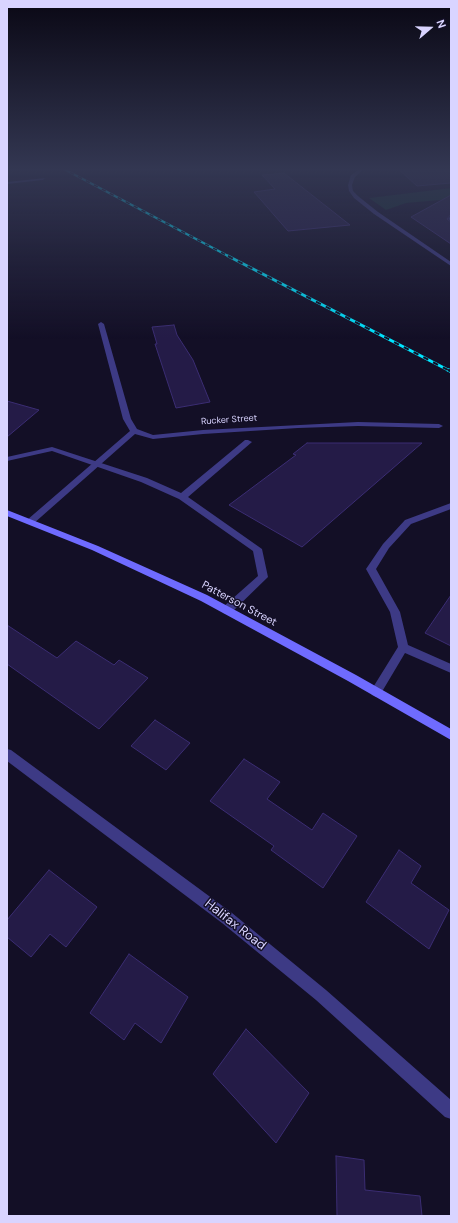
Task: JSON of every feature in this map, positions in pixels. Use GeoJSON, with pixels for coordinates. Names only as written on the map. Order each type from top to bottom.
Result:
{"type":"FeatureCollection","features":[{"type":"Feature","properties":{"kind":"main road","name":"Patterson Street"},"geometry":{"type":"LineString","coordinates":[[7,513],[95,548],[204,598],[376,692],[451,735]]}},
{"type":"Feature","properties":{"kind":"street"},"geometry":{"type":"LineString","coordinates":[[394,225],[451,264]]}},
{"type":"Feature","properties":{"kind":"street"},"geometry":{"type":"LineString","coordinates":[[30,522],[134,431],[127,419],[101,324]]}},
{"type":"Feature","properties":{"kind":"street","name":"Rucker Street"},"geometry":{"type":"LineString","coordinates":[[134,431],[153,437],[203,432],[298,426],[358,424],[438,426]]}},
{"type":"Feature","properties":{"kind":"street"},"geometry":{"type":"LineString","coordinates":[[182,497],[248,442]]}},
{"type":"Feature","properties":{"kind":"street"},"geometry":{"type":"LineString","coordinates":[[7,459],[52,449],[144,480],[182,497],[258,549],[263,577],[227,610]]}},
{"type":"Feature","properties":{"kind":"street"},"geometry":{"type":"LineString","coordinates":[[376,692],[403,647],[395,612],[372,569],[386,546],[408,522],[451,506]]}},
{"type":"Feature","properties":{"kind":"street"},"geometry":{"type":"LineString","coordinates":[[403,647],[451,669]]}},
{"type":"Feature","properties":{"kind":"street","name":"Halifax Road"},"geometry":{"type":"LineString","coordinates":[[7,754],[227,918],[322,995],[451,1111]]}},
{"type":"Feature","properties":{"kind":"building"},"geometry":{"type":"Polygon","coordinates":[[[283,225],[349,225],[288,231],[283,225]]]}},
{"type":"Feature","properties":{"kind":"building"},"geometry":{"type":"Polygon","coordinates":[[[423,225],[451,225],[451,244],[423,225]]]}},
{"type":"Feature","properties":{"kind":"building"},"geometry":{"type":"Polygon","coordinates":[[[174,325],[177,335],[193,360],[210,402],[176,408],[155,344],[157,344],[152,327],[174,325]]]}},
{"type":"Feature","properties":{"kind":"building"},"geometry":{"type":"Polygon","coordinates":[[[7,401],[39,410],[7,437],[7,401]]]}},
{"type":"Feature","properties":{"kind":"building"},"geometry":{"type":"Polygon","coordinates":[[[307,443],[422,443],[302,547],[229,505],[296,455],[293,454],[307,443]]]}},
{"type":"Feature","properties":{"kind":"building"},"geometry":{"type":"Polygon","coordinates":[[[451,595],[451,646],[425,633],[451,595]]]}},
{"type":"Feature","properties":{"kind":"building"},"geometry":{"type":"Polygon","coordinates":[[[7,625],[57,658],[76,641],[114,665],[119,660],[148,678],[99,729],[7,664],[7,625]]]}},
{"type":"Feature","properties":{"kind":"building"},"geometry":{"type":"Polygon","coordinates":[[[155,720],[190,743],[166,770],[131,746],[155,720]]]}},
{"type":"Feature","properties":{"kind":"building"},"geometry":{"type":"Polygon","coordinates":[[[244,759],[280,782],[267,799],[312,830],[323,813],[357,836],[323,888],[271,850],[274,846],[210,801],[244,759]]]}},
{"type":"Feature","properties":{"kind":"building"},"geometry":{"type":"Polygon","coordinates":[[[399,850],[421,866],[411,883],[449,910],[429,949],[366,902],[399,850]]]}},
{"type":"Feature","properties":{"kind":"building"},"geometry":{"type":"Polygon","coordinates":[[[49,870],[97,907],[66,947],[50,934],[31,957],[7,937],[7,920],[49,870]]]}},
{"type":"Feature","properties":{"kind":"building"},"geometry":{"type":"Polygon","coordinates":[[[129,954],[188,997],[161,1043],[135,1023],[124,1040],[90,1013],[129,954]]]}},
{"type":"Feature","properties":{"kind":"building"},"geometry":{"type":"Polygon","coordinates":[[[246,1029],[309,1093],[276,1143],[213,1074],[246,1029]]]}},
{"type":"Feature","properties":{"kind":"building"},"geometry":{"type":"Polygon","coordinates":[[[336,1156],[364,1160],[365,1190],[420,1196],[422,1216],[337,1216],[336,1156]]]}},
{"type":"Feature","properties":{"kind":"railway"},"geometry":{"type":"LineString","coordinates":[[170,225],[230,257]]}},
{"type":"Feature","properties":{"kind":"railway"},"geometry":{"type":"LineString","coordinates":[[228,256],[448,370]]}}]}
